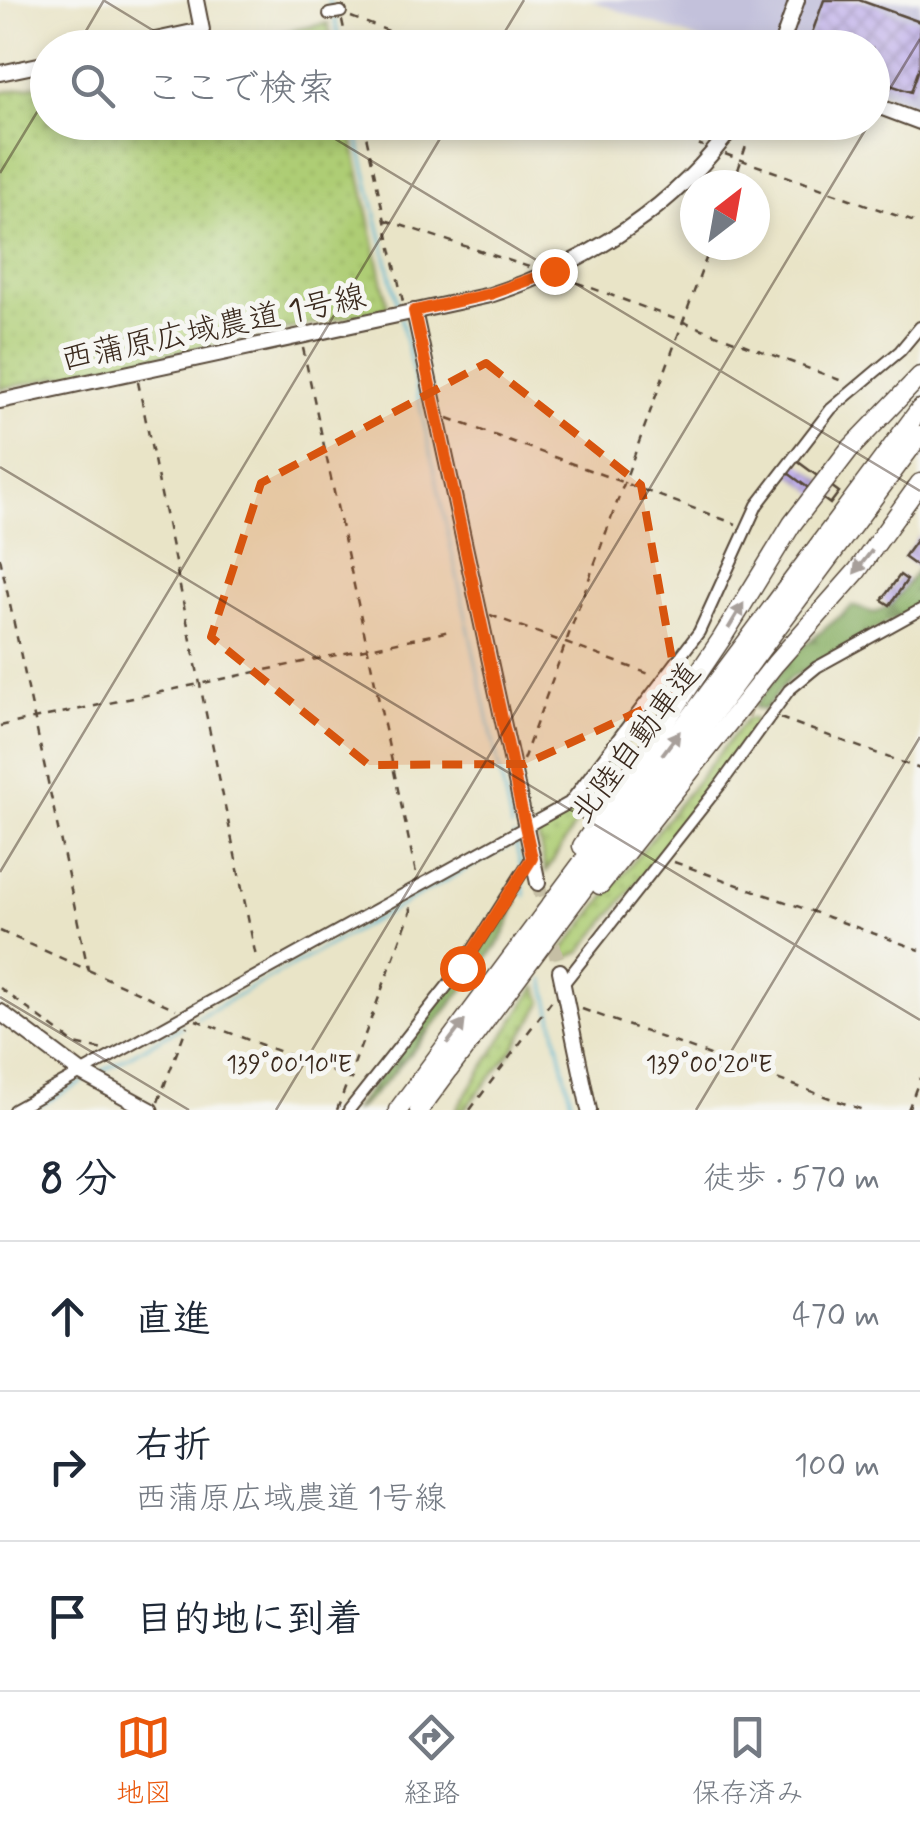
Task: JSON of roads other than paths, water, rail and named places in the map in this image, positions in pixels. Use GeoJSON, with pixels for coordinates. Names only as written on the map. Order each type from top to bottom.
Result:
{"type":"FeatureCollection","features":[{"type":"Feature","properties":{"kind":"highway"},"geometry":{"type":"LineString","coordinates":[[509,960],[646,746],[722,638],[792,524],[848,450],[920,376]]}},
{"type":"Feature","properties":{"kind":"highway","name":"北陸自動車道"},"geometry":{"type":"LineString","coordinates":[[398,1110],[920,409]]}},
{"type":"Feature","properties":{"kind":"highway","name":"北陸自動車道"},"geometry":{"type":"LineString","coordinates":[[421,1107],[920,436]]}},
{"type":"Feature","properties":{"kind":"highway"},"geometry":{"type":"LineString","coordinates":[[421,1107],[706,757],[775,664],[857,571],[920,483]]}},
{"type":"Feature","properties":{"kind":"main road"},"geometry":{"type":"LineString","coordinates":[[0,1012],[80,1072],[152,1110]]}},
{"type":"Feature","properties":{"kind":"street"},"geometry":{"type":"LineString","coordinates":[[196,0],[202,30]]}},
{"type":"Feature","properties":{"kind":"street"},"geometry":{"type":"LineString","coordinates":[[786,30],[797,0]]}},
{"type":"Feature","properties":{"kind":"street"},"geometry":{"type":"LineString","coordinates":[[0,73],[30,66]]}},
{"type":"Feature","properties":{"kind":"street"},"geometry":{"type":"LineString","coordinates":[[890,111],[920,122]]}},
{"type":"Feature","properties":{"kind":"street","name":"西蒲原広域農道 1号線"},"geometry":{"type":"LineString","coordinates":[[0,401],[414,311],[548,274],[604,246],[664,201],[724,140]]}},
{"type":"Feature","properties":{"kind":"street"},"geometry":{"type":"LineString","coordinates":[[414,311],[538,883]]}},
{"type":"Feature","properties":{"kind":"street"},"geometry":{"type":"LineString","coordinates":[[14,1110],[259,971],[524,830],[576,797],[669,682],[707,616],[744,526],[818,424],[900,351],[920,327]]}},
{"type":"Feature","properties":{"kind":"street"},"geometry":{"type":"LineString","coordinates":[[588,1110],[562,977],[663,858],[767,717],[803,677],[920,610]]}},
{"type":"Feature","properties":{"kind":"street"},"geometry":{"type":"LineString","coordinates":[[752,714],[767,717]]}},
{"type":"Feature","properties":{"kind":"street"},"geometry":{"type":"LineString","coordinates":[[349,1110],[462,968],[532,858]]}},
{"type":"Feature","properties":{"kind":"waterway"},"geometry":{"type":"LineString","coordinates":[[328,0],[334,12]]}},
{"type":"Feature","properties":{"kind":"waterway"},"geometry":{"type":"LineString","coordinates":[[335,19],[337,30]]}},
{"type":"Feature","properties":{"kind":"waterway"},"geometry":{"type":"LineString","coordinates":[[358,140],[399,311]]}},
{"type":"Feature","properties":{"kind":"waterway"},"geometry":{"type":"LineString","coordinates":[[401,318],[512,828]]}},
{"type":"Feature","properties":{"kind":"waterway"},"geometry":{"type":"LineString","coordinates":[[514,836],[521,867]]}},
{"type":"Feature","properties":{"kind":"waterway"},"geometry":{"type":"LineString","coordinates":[[197,1018],[514,843]]}},
{"type":"Feature","properties":{"kind":"waterway"},"geometry":{"type":"LineString","coordinates":[[522,880],[525,896]]}},
{"type":"Feature","properties":{"kind":"waterway"},"geometry":{"type":"LineString","coordinates":[[544,980],[573,1110]]}},
{"type":"Feature","properties":{"kind":"waterway"},"geometry":{"type":"LineString","coordinates":[[99,1073],[183,1026]]}},
{"type":"Feature","properties":{"kind":"waterway"},"geometry":{"type":"LineString","coordinates":[[32,1110],[83,1082]]}},
{"type":"Feature","properties":{"kind":"tunnel"},"geometry":{"type":"LineString","coordinates":[[717,701],[752,714]]}},
{"type":"Feature","properties":{"kind":"tunnel"},"geometry":{"type":"LineString","coordinates":[[538,883],[560,971]]}}]}
